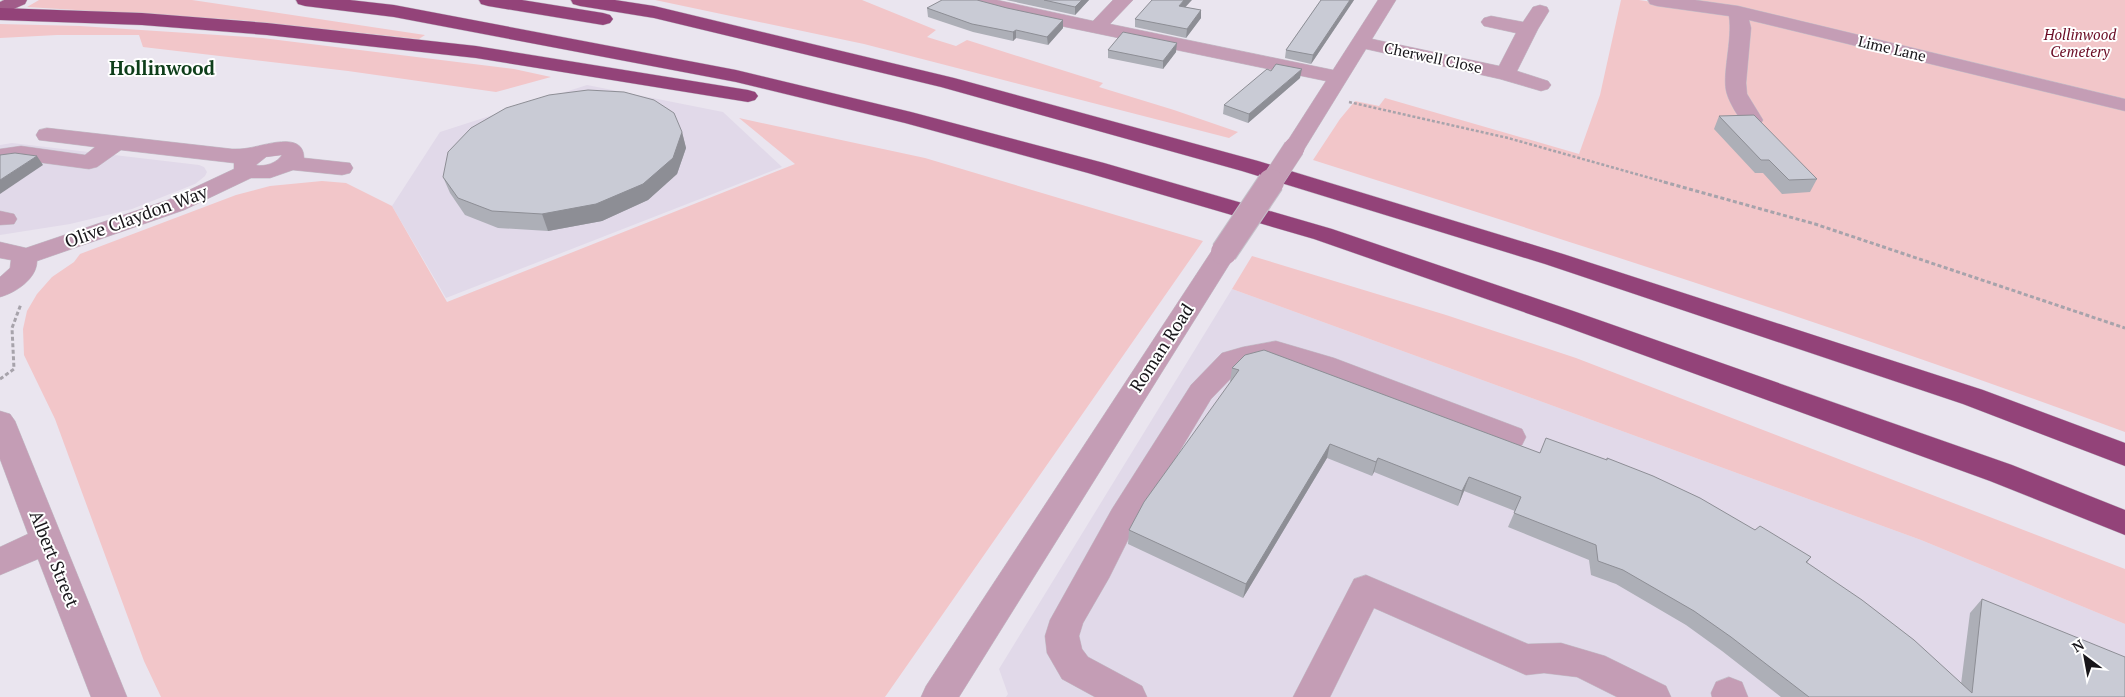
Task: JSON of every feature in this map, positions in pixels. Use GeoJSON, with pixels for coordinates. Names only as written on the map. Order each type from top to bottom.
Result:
{"type":"FeatureCollection","features":[{"type":"Feature","properties":{"kind":"highway"},"geometry":{"type":"LineString","coordinates":[[305,0],[394,11],[736,76],[911,118],[1096,168],[1323,234],[2001,473],[2125,523]]}},
{"type":"Feature","properties":{"kind":"highway"},"geometry":{"type":"LineString","coordinates":[[488,0],[645,27],[1157,138]]}},
{"type":"Feature","properties":{"kind":"highway"},"geometry":{"type":"LineString","coordinates":[[580,0],[654,12],[947,82],[1157,138],[1563,262],[1973,398],[2125,455]]}},
{"type":"Feature","properties":{"kind":"highway"},"geometry":{"type":"LineString","coordinates":[[0,14],[142,19],[267,29],[476,52],[705,90],[911,118]]}},
{"type":"Feature","properties":{"kind":"main road"},"geometry":{"type":"LineString","coordinates":[[0,9],[18,0]]}},
{"type":"Feature","properties":{"kind":"street"},"geometry":{"type":"LineString","coordinates":[[976,0],[1008,9],[1097,28],[1338,77]]}},
{"type":"Feature","properties":{"kind":"street"},"geometry":{"type":"LineString","coordinates":[[1097,28],[1124,0]]}},
{"type":"Feature","properties":{"kind":"street","name":"Roman Road"},"geometry":{"type":"LineString","coordinates":[[939,697],[1224,252],[1294,148],[1386,0]]}},
{"type":"Feature","properties":{"kind":"street","name":"Lime Lane"},"geometry":{"type":"LineString","coordinates":[[1657,0],[1738,12],[2125,105]]}},
{"type":"Feature","properties":{"kind":"street","name":"Cherwell Close"},"geometry":{"type":"LineString","coordinates":[[1505,74],[1540,11]]}},
{"type":"Feature","properties":{"kind":"street"},"geometry":{"type":"LineString","coordinates":[[1738,12],[1741,28],[1736,83],[1737,94],[1752,120]]}},
{"type":"Feature","properties":{"kind":"street"},"geometry":{"type":"LineString","coordinates":[[1491,22],[1528,30]]}},
{"type":"Feature","properties":{"kind":"street","name":"Cherwell Close"},"geometry":{"type":"LineString","coordinates":[[1360,42],[1505,74],[1541,85]]}},
{"type":"Feature","properties":{"kind":"street","name":"Olive Claydon Way"},"geometry":{"type":"LineString","coordinates":[[47,135],[232,156],[250,163],[255,173],[267,172],[289,163],[342,168]]}},
{"type":"Feature","properties":{"kind":"street"},"geometry":{"type":"LineString","coordinates":[[0,156],[21,153],[89,162],[116,143]]}},
{"type":"Feature","properties":{"kind":"street","name":"Olive Claydon Way"},"geometry":{"type":"LineString","coordinates":[[12,253],[168,208],[232,180],[250,163]]}},
{"type":"Feature","properties":{"kind":"street"},"geometry":{"type":"LineString","coordinates":[[0,289],[18,276],[25,263],[12,253]]}},
{"type":"Feature","properties":{"kind":"street"},"geometry":{"type":"LineString","coordinates":[[1129,697],[1075,668],[1065,653],[1062,636],[1066,620],[1097,569],[1123,518],[1202,392],[1232,360],[1276,350],[1324,365],[1511,437]]}},
{"type":"Feature","properties":{"kind":"street","name":"Albert Street"},"geometry":{"type":"LineString","coordinates":[[0,421],[109,697]]}},
{"type":"Feature","properties":{"kind":"street"},"geometry":{"type":"LineString","coordinates":[[0,562],[46,540]]}},
{"type":"Feature","properties":{"kind":"street"},"geometry":{"type":"LineString","coordinates":[[1311,697],[1366,589],[1526,660],[1555,656],[1568,658],[1654,697]]}},
{"type":"Feature","properties":{"kind":"path"},"geometry":{"type":"LineString","coordinates":[[1326,96],[1396,114],[1508,138],[1815,224],[2125,328]]}},
{"type":"Feature","properties":{"kind":"path"},"geometry":{"type":"LineString","coordinates":[[0,379],[14,369],[11,348],[12,323],[14,315],[26,298]]}},
{"type":"Feature","properties":{"kind":"shaded area"},"geometry":{"type":"Polygon","coordinates":[[[587,85],[723,112],[782,167],[446,298],[392,206],[440,132],[587,85]]]}},
{"type":"Feature","properties":{"kind":"shaded area"},"geometry":{"type":"Polygon","coordinates":[[[12,143],[199,165],[204,167],[207,172],[195,184],[132,209],[70,224],[0,235],[0,145],[12,143]]]}},
{"type":"Feature","properties":{"kind":"shaded area"},"geometry":{"type":"Polygon","coordinates":[[[1232,289],[1921,540],[2125,624],[2125,697],[1006,697],[1008,694],[999,669],[1232,289]]]}},
{"type":"Feature","properties":{"kind":"green space"},"geometry":{"type":"Polygon","coordinates":[[[39,0],[192,0],[425,35],[419,39],[240,20],[27,7],[39,0]]]}},
{"type":"Feature","properties":{"kind":"green space"},"geometry":{"type":"Polygon","coordinates":[[[655,0],[862,0],[936,30],[927,37],[956,46],[967,40],[1103,83],[1099,87],[1238,132],[1229,138],[864,44],[655,0]]]}},
{"type":"Feature","properties":{"kind":"green space"},"geometry":{"type":"Polygon","coordinates":[[[1621,0],[1639,0],[1725,13],[2125,110],[2125,432],[1822,325],[1313,160],[1340,119],[1355,101],[1379,106],[1385,98],[1579,154],[1600,95],[1621,0]]]}},
{"type":"Feature","properties":{"kind":"green space","name":"Hollinwood Cemetery"},"geometry":{"type":"Polygon","coordinates":[[[1690,0],[2125,0],[2125,99],[1738,9],[1690,0]]]}},
{"type":"Feature","properties":{"kind":"green space"},"geometry":{"type":"Polygon","coordinates":[[[0,24],[80,26],[262,38],[514,69],[551,77],[496,92],[348,71],[143,47],[139,35],[57,35],[0,38],[0,24]]]}},
{"type":"Feature","properties":{"kind":"green space"},"geometry":{"type":"Polygon","coordinates":[[[739,118],[925,158],[1203,241],[885,697],[161,697],[144,661],[55,419],[24,355],[23,329],[27,311],[37,294],[52,277],[74,262],[80,254],[236,195],[270,186],[322,181],[346,183],[392,206],[447,302],[795,164],[739,118]]]}},
{"type":"Feature","properties":{"kind":"green space"},"geometry":{"type":"Polygon","coordinates":[[[1252,256],[1446,315],[1576,358],[2125,569],[2125,624],[1921,540],[1232,289],[1252,256]]]}},
{"type":"Feature","properties":{"kind":"building"},"geometry":{"type":"Polygon","coordinates":[[[942,0],[977,0],[1063,20],[1047,37],[1016,30],[1013,32],[972,24],[927,8],[942,0]]]}},
{"type":"Feature","properties":{"kind":"building"},"geometry":{"type":"Polygon","coordinates":[[[1044,0],[1082,0],[1075,7],[1044,0]]]}},
{"type":"Feature","properties":{"kind":"building"},"geometry":{"type":"Polygon","coordinates":[[[1152,0],[1184,0],[1179,6],[1201,10],[1187,29],[1135,19],[1152,0]]]}},
{"type":"Feature","properties":{"kind":"building"},"geometry":{"type":"Polygon","coordinates":[[[1321,0],[1350,0],[1313,55],[1286,50],[1321,0]]]}},
{"type":"Feature","properties":{"kind":"building"},"geometry":{"type":"Polygon","coordinates":[[[1123,32],[1177,43],[1163,61],[1108,50],[1123,32]]]}},
{"type":"Feature","properties":{"kind":"building"},"geometry":{"type":"Polygon","coordinates":[[[1276,64],[1302,69],[1249,114],[1224,105],[1267,69],[1271,71],[1276,64]]]}},
{"type":"Feature","properties":{"kind":"building"},"geometry":{"type":"Polygon","coordinates":[[[588,90],[624,92],[654,100],[674,113],[682,132],[673,158],[643,184],[596,204],[542,214],[492,211],[458,198],[443,177],[448,152],[471,128],[506,108],[549,95],[588,90]]]}},
{"type":"Feature","properties":{"kind":"building"},"geometry":{"type":"Polygon","coordinates":[[[1754,115],[1817,179],[1789,180],[1769,160],[1761,160],[1719,116],[1754,115]]]}},
{"type":"Feature","properties":{"kind":"building"},"geometry":{"type":"Polygon","coordinates":[[[15,153],[37,156],[0,180],[0,155],[15,153]]]}},
{"type":"Feature","properties":{"kind":"building"},"geometry":{"type":"Polygon","coordinates":[[[1264,350],[1540,453],[1546,438],[1607,460],[1607,458],[1653,476],[1700,498],[1755,530],[1760,526],[1811,557],[1806,562],[1862,600],[1914,640],[1972,693],[1982,599],[2125,657],[2125,697],[1809,697],[1694,611],[1623,570],[1598,561],[1596,545],[1514,513],[1521,497],[1469,477],[1462,491],[1378,458],[1376,462],[1330,444],[1246,584],[1129,530],[1144,502],[1239,370],[1232,368],[1245,355],[1264,350]]]}},
{"type":"Feature","properties":{"kind":"district","name":"Hollinwood"},"geometry":{"type":"Point","coordinates":[162,68]}}]}
